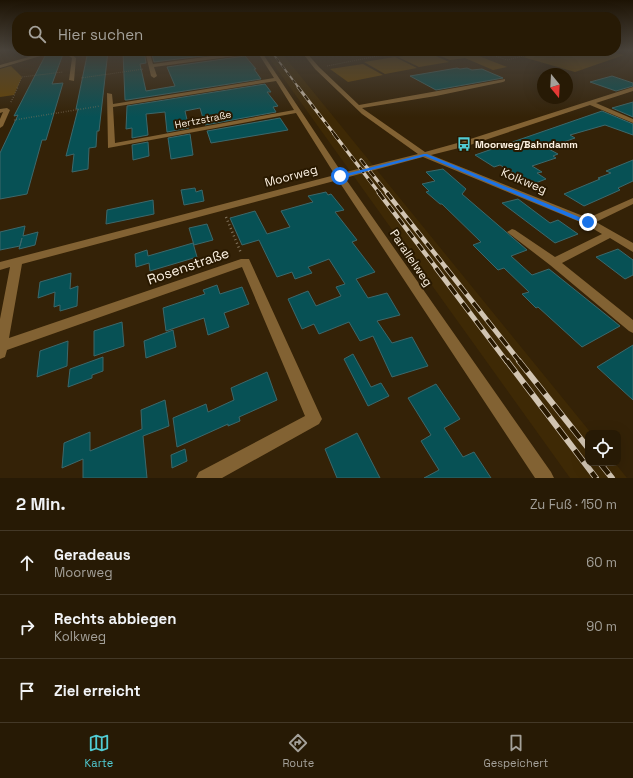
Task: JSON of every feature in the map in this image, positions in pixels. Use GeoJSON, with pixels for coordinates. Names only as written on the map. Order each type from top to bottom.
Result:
{"type":"FeatureCollection","features":[{"type":"Feature","properties":{"kind":"street"},"geometry":{"type":"LineString","coordinates":[[72,80],[73,72]]}},
{"type":"Feature","properties":{"kind":"street","name":"Parallelweg"},"geometry":{"type":"LineString","coordinates":[[273,72],[340,176],[545,478]]}},
{"type":"Feature","properties":{"kind":"street","name":"Kolkweg"},"geometry":{"type":"LineString","coordinates":[[322,72],[358,107],[425,155],[588,222],[633,248]]}},
{"type":"Feature","properties":{"kind":"street"},"geometry":{"type":"LineString","coordinates":[[109,94],[110,105],[278,79]]}},
{"type":"Feature","properties":{"kind":"street"},"geometry":{"type":"LineString","coordinates":[[358,107],[436,94],[503,80]]}},
{"type":"Feature","properties":{"kind":"street","name":"Moorweg"},"geometry":{"type":"LineString","coordinates":[[0,266],[223,209],[340,176],[425,155],[633,89]]}},
{"type":"Feature","properties":{"kind":"street"},"geometry":{"type":"LineString","coordinates":[[590,103],[633,121]]}},
{"type":"Feature","properties":{"kind":"street","name":"Hertzstraße"},"geometry":{"type":"LineString","coordinates":[[110,105],[111,146],[299,111]]}},
{"type":"Feature","properties":{"kind":"street"},"geometry":{"type":"LineString","coordinates":[[1,124],[3,110]]}},
{"type":"Feature","properties":{"kind":"street"},"geometry":{"type":"LineString","coordinates":[[588,222],[633,202]]}},
{"type":"Feature","properties":{"kind":"street"},"geometry":{"type":"LineString","coordinates":[[512,232],[554,262],[633,327]]}},
{"type":"Feature","properties":{"kind":"street"},"geometry":{"type":"LineString","coordinates":[[554,262],[610,234]]}},
{"type":"Feature","properties":{"kind":"street"},"geometry":{"type":"LineString","coordinates":[[1,349],[17,261]]}},
{"type":"Feature","properties":{"kind":"street","name":"Rosenstraße"},"geometry":{"type":"LineString","coordinates":[[1,349],[245,262],[314,419],[205,478]]}},
{"type":"Feature","properties":{"kind":"path"},"geometry":{"type":"LineString","coordinates":[[3,110],[22,77],[62,72]]}},
{"type":"Feature","properties":{"kind":"path"},"geometry":{"type":"LineString","coordinates":[[72,80],[119,72]]}},
{"type":"Feature","properties":{"kind":"path"},"geometry":{"type":"LineString","coordinates":[[1,124],[110,105]]}},
{"type":"Feature","properties":{"kind":"path"},"geometry":{"type":"LineString","coordinates":[[223,209],[245,262]]}},
{"type":"Feature","properties":{"kind":"shaded area"},"geometry":{"type":"Polygon","coordinates":[[[0,72],[17,72],[22,77],[14,95],[0,97],[0,72]]]}},
{"type":"Feature","properties":{"kind":"shaded area"},"geometry":{"type":"Polygon","coordinates":[[[279,72],[297,72],[589,430],[585,430],[585,466],[617,466],[627,478],[570,478],[279,72]]]}},
{"type":"Feature","properties":{"kind":"shaded area"},"geometry":{"type":"Polygon","coordinates":[[[335,72],[378,72],[383,75],[348,82],[335,72]]]}},
{"type":"Feature","properties":{"kind":"shaded area"},"geometry":{"type":"Polygon","coordinates":[[[382,72],[394,72],[385,74],[382,72]]]}},
{"type":"Feature","properties":{"kind":"building"},"geometry":{"type":"Polygon","coordinates":[[[37,72],[56,72],[52,84],[63,83],[46,140],[42,140],[27,194],[0,199],[0,153],[18,115],[14,116],[37,72]]]}},
{"type":"Feature","properties":{"kind":"building"},"geometry":{"type":"Polygon","coordinates":[[[84,72],[106,72],[96,147],[89,148],[88,169],[72,172],[74,154],[66,156],[78,109],[76,109],[84,72]]]}},
{"type":"Feature","properties":{"kind":"building"},"geometry":{"type":"Polygon","coordinates":[[[124,72],[142,72],[146,91],[175,86],[169,72],[256,72],[261,79],[127,100],[125,100],[124,72]]]}},
{"type":"Feature","properties":{"kind":"building"},"geometry":{"type":"Polygon","coordinates":[[[432,72],[490,72],[503,78],[436,90],[410,76],[432,72]]]}},
{"type":"Feature","properties":{"kind":"building"},"geometry":{"type":"Polygon","coordinates":[[[612,76],[633,83],[633,86],[616,91],[590,82],[612,76]]]}},
{"type":"Feature","properties":{"kind":"building"},"geometry":{"type":"Polygon","coordinates":[[[265,84],[271,92],[267,92],[278,106],[273,107],[276,112],[205,125],[200,108],[185,111],[189,128],[167,132],[165,112],[146,114],[148,135],[132,138],[132,128],[126,129],[127,106],[265,84]]]}},
{"type":"Feature","properties":{"kind":"building"},"geometry":{"type":"Polygon","coordinates":[[[633,102],[633,117],[612,108],[633,102]]]}},
{"type":"Feature","properties":{"kind":"building"},"geometry":{"type":"Polygon","coordinates":[[[602,111],[633,124],[633,135],[605,125],[570,135],[575,138],[547,148],[558,154],[553,156],[556,158],[532,166],[542,172],[537,173],[546,179],[533,184],[500,165],[494,167],[475,155],[602,111]]]}},
{"type":"Feature","properties":{"kind":"building"},"geometry":{"type":"Polygon","coordinates":[[[280,118],[288,130],[211,143],[207,131],[280,118]]]}},
{"type":"Feature","properties":{"kind":"building"},"geometry":{"type":"Polygon","coordinates":[[[190,134],[193,155],[171,159],[168,138],[190,134]]]}},
{"type":"Feature","properties":{"kind":"building"},"geometry":{"type":"Polygon","coordinates":[[[148,142],[149,156],[133,160],[132,145],[148,142]]]}},
{"type":"Feature","properties":{"kind":"building"},"geometry":{"type":"Polygon","coordinates":[[[633,160],[633,181],[618,188],[620,190],[584,206],[564,194],[600,179],[598,178],[611,173],[606,171],[633,160]]]}},
{"type":"Feature","properties":{"kind":"building"},"geometry":{"type":"Polygon","coordinates":[[[443,169],[466,189],[462,194],[527,250],[511,256],[532,275],[549,269],[620,326],[582,347],[538,307],[536,308],[522,294],[529,292],[504,268],[498,270],[473,245],[481,242],[442,204],[426,192],[429,191],[422,184],[435,181],[426,172],[443,169]]]}},
{"type":"Feature","properties":{"kind":"building"},"geometry":{"type":"Polygon","coordinates":[[[195,188],[196,192],[202,190],[204,201],[184,205],[181,190],[195,188]]]}},
{"type":"Feature","properties":{"kind":"building"},"geometry":{"type":"Polygon","coordinates":[[[326,192],[328,195],[331,194],[344,210],[335,212],[357,240],[352,242],[375,272],[356,279],[368,298],[387,293],[400,315],[377,321],[392,343],[412,337],[428,366],[392,377],[373,336],[360,341],[349,322],[319,334],[314,324],[302,329],[288,299],[308,291],[316,306],[341,296],[336,287],[345,284],[329,259],[308,267],[312,273],[295,279],[292,272],[277,277],[259,240],[242,245],[230,218],[255,211],[267,234],[290,227],[281,211],[313,202],[308,196],[326,192]]]}},
{"type":"Feature","properties":{"kind":"building"},"geometry":{"type":"Polygon","coordinates":[[[518,199],[550,223],[558,220],[578,234],[555,243],[502,203],[518,199]]]}},
{"type":"Feature","properties":{"kind":"building"},"geometry":{"type":"Polygon","coordinates":[[[153,200],[154,214],[106,224],[107,210],[153,200]]]}},
{"type":"Feature","properties":{"kind":"building"},"geometry":{"type":"Polygon","coordinates":[[[207,224],[213,240],[194,245],[189,228],[207,224]]]}},
{"type":"Feature","properties":{"kind":"building"},"geometry":{"type":"Polygon","coordinates":[[[25,226],[23,236],[38,232],[35,245],[19,249],[20,246],[0,250],[0,232],[25,226]]]}},
{"type":"Feature","properties":{"kind":"building"},"geometry":{"type":"Polygon","coordinates":[[[193,243],[197,257],[150,271],[149,263],[136,267],[135,254],[147,250],[148,256],[193,243]]]}},
{"type":"Feature","properties":{"kind":"building"},"geometry":{"type":"Polygon","coordinates":[[[618,249],[633,260],[633,275],[625,279],[596,257],[618,249]]]}},
{"type":"Feature","properties":{"kind":"building"},"geometry":{"type":"Polygon","coordinates":[[[71,273],[70,289],[78,286],[77,306],[60,311],[60,305],[54,307],[55,292],[38,298],[40,282],[71,273]]]}},
{"type":"Feature","properties":{"kind":"building"},"geometry":{"type":"Polygon","coordinates":[[[217,285],[220,294],[242,287],[249,304],[224,313],[229,327],[208,335],[204,318],[166,331],[163,308],[205,294],[203,290],[217,285]]]}},
{"type":"Feature","properties":{"kind":"building"},"geometry":{"type":"Polygon","coordinates":[[[122,322],[124,346],[94,356],[94,331],[122,322]]]}},
{"type":"Feature","properties":{"kind":"building"},"geometry":{"type":"Polygon","coordinates":[[[173,330],[176,347],[146,358],[144,341],[173,330]]]}},
{"type":"Feature","properties":{"kind":"building"},"geometry":{"type":"Polygon","coordinates":[[[68,341],[67,366],[37,377],[40,351],[68,341]]]}},
{"type":"Feature","properties":{"kind":"building"},"geometry":{"type":"Polygon","coordinates":[[[633,345],[633,400],[597,367],[633,345]]]}},
{"type":"Feature","properties":{"kind":"building"},"geometry":{"type":"Polygon","coordinates":[[[353,354],[371,387],[381,383],[389,396],[368,406],[344,359],[353,354]]]}},
{"type":"Feature","properties":{"kind":"building"},"geometry":{"type":"Polygon","coordinates":[[[103,357],[103,371],[92,375],[92,378],[68,387],[70,369],[103,357]]]}},
{"type":"Feature","properties":{"kind":"building"},"geometry":{"type":"Polygon","coordinates":[[[267,372],[277,400],[239,417],[240,421],[228,426],[228,424],[177,447],[173,418],[206,404],[208,412],[234,400],[231,388],[267,372]]]}},
{"type":"Feature","properties":{"kind":"building"},"geometry":{"type":"Polygon","coordinates":[[[436,384],[460,419],[444,428],[463,457],[474,452],[491,478],[424,478],[439,470],[421,441],[431,435],[408,398],[436,384]]]}},
{"type":"Feature","properties":{"kind":"building"},"geometry":{"type":"Polygon","coordinates":[[[165,400],[169,426],[143,436],[147,478],[83,478],[83,459],[62,468],[64,443],[90,432],[90,451],[142,429],[141,410],[165,400]]]}},
{"type":"Feature","properties":{"kind":"building"},"geometry":{"type":"Polygon","coordinates":[[[357,433],[380,478],[337,478],[325,449],[357,433]]]}},
{"type":"Feature","properties":{"kind":"building"},"geometry":{"type":"Polygon","coordinates":[[[185,449],[187,461],[172,468],[171,455],[185,449]]]}},
{"type":"Feature","properties":{"kind":"railway"},"geometry":{"type":"LineString","coordinates":[[287,72],[299,88]]}},
{"type":"Feature","properties":{"kind":"railway"},"geometry":{"type":"LineString","coordinates":[[298,87],[335,135]]}},
{"type":"Feature","properties":{"kind":"railway"},"geometry":{"type":"LineString","coordinates":[[334,134],[380,194]]}},
{"type":"Feature","properties":{"kind":"railway"},"geometry":{"type":"LineString","coordinates":[[361,160],[388,194]]}},
{"type":"Feature","properties":{"kind":"railway"},"geometry":{"type":"LineString","coordinates":[[379,193],[437,269]]}},
{"type":"Feature","properties":{"kind":"railway"},"geometry":{"type":"LineString","coordinates":[[387,193],[447,269]]}},
{"type":"Feature","properties":{"kind":"railway"},"geometry":{"type":"LineString","coordinates":[[436,268],[507,362]]}},
{"type":"Feature","properties":{"kind":"railway"},"geometry":{"type":"LineString","coordinates":[[446,268],[520,362]]}},
{"type":"Feature","properties":{"kind":"railway"},"geometry":{"type":"LineString","coordinates":[[507,361],[596,478]]}},
{"type":"Feature","properties":{"kind":"railway"},"geometry":{"type":"LineString","coordinates":[[519,361],[585,444]]}},
{"type":"Feature","properties":{"kind":"railway"},"geometry":{"type":"LineString","coordinates":[[602,466],[612,478]]}},
{"type":"Feature","properties":{"kind":"place","name":"Moorweg/Bahndamm"},"geometry":{"type":"Point","coordinates":[464,144]}},
{"type":"Feature","properties":{"kind":"route"},"geometry":{"type":"LineString","coordinates":[[340,176],[425,155],[588,222]]}}]}
